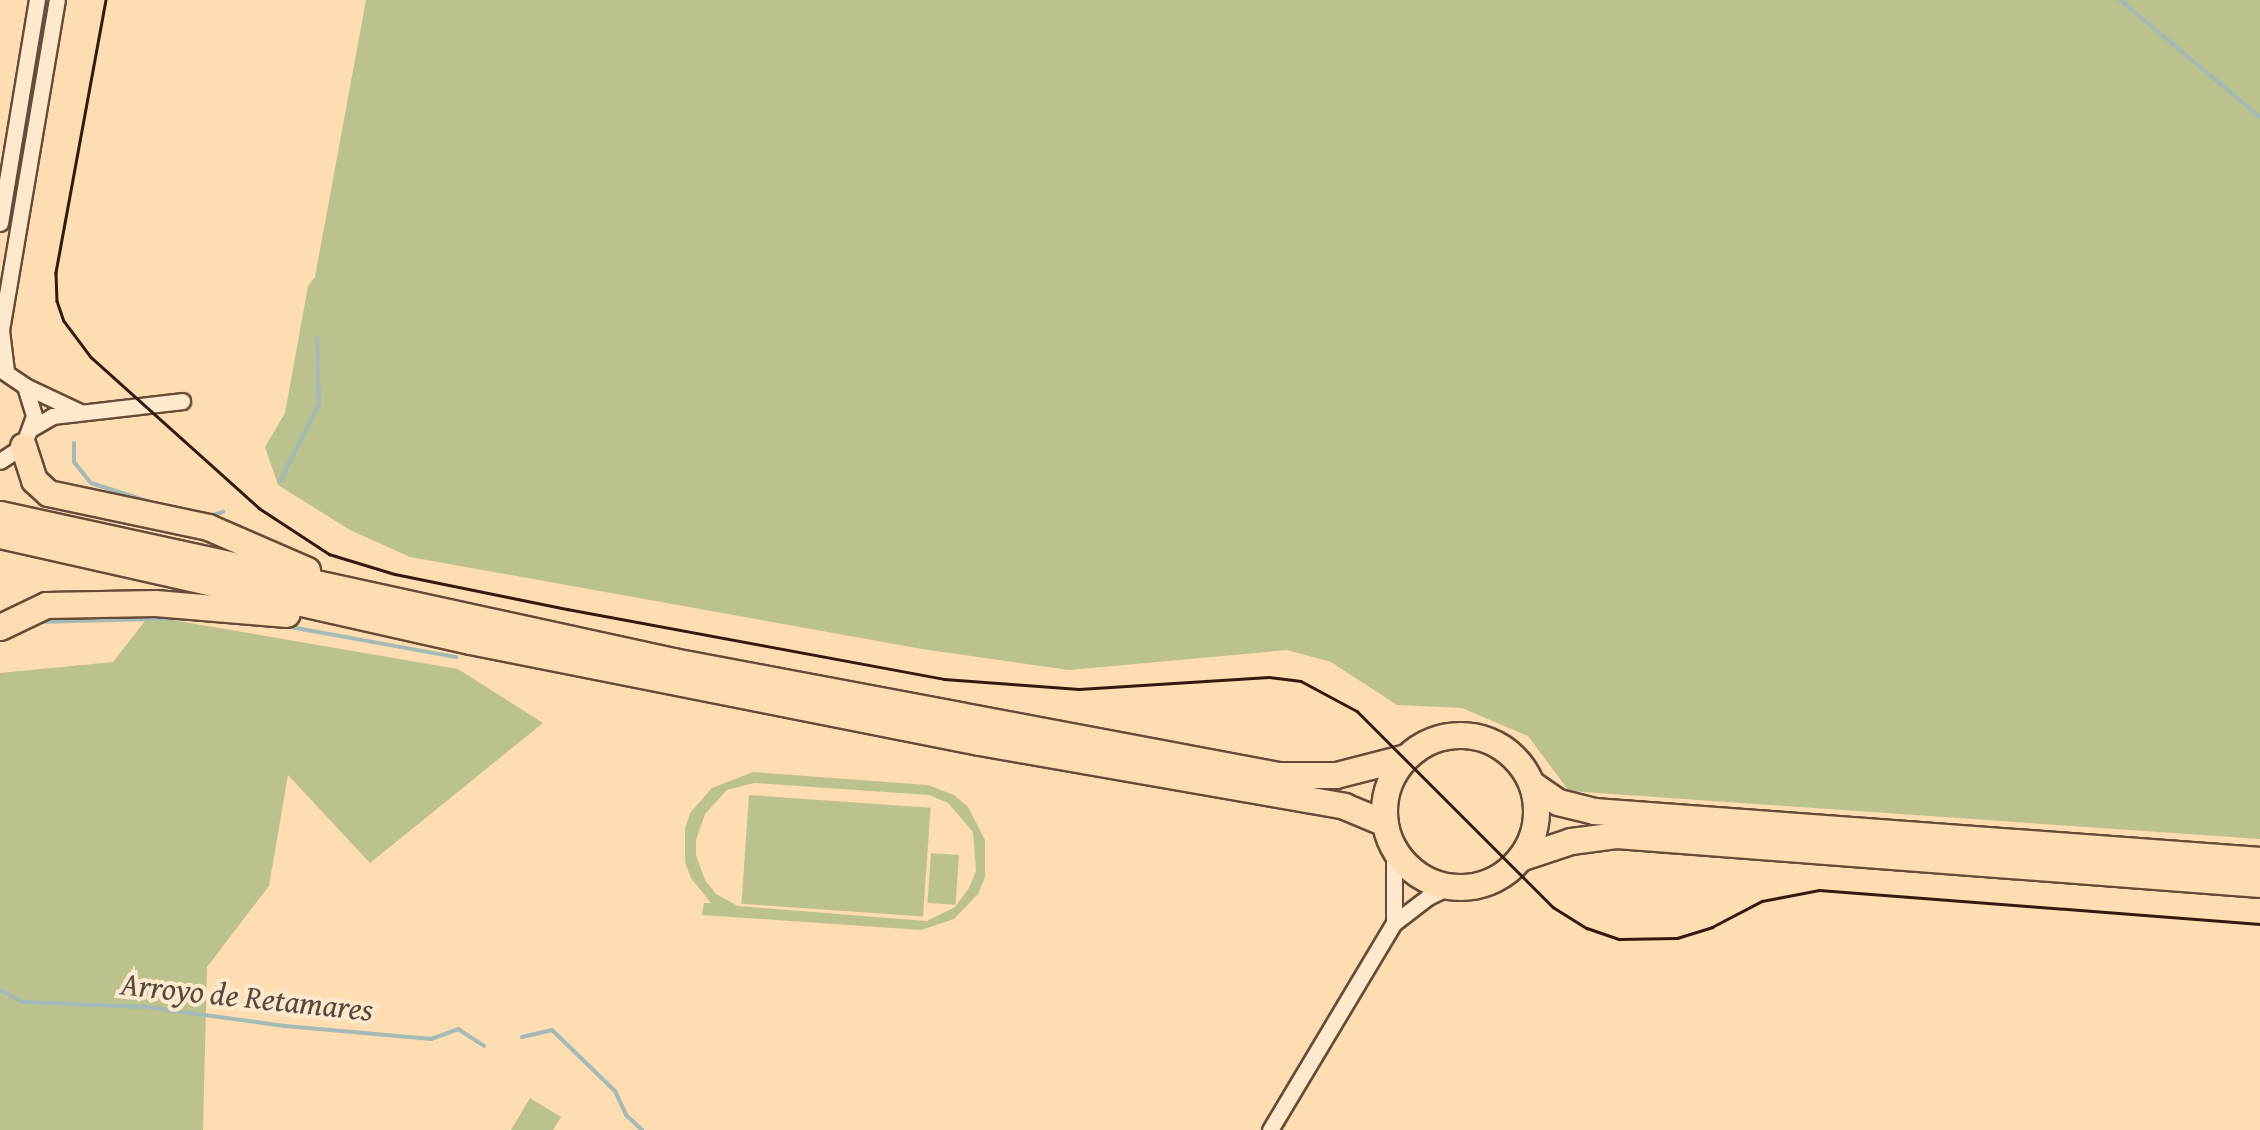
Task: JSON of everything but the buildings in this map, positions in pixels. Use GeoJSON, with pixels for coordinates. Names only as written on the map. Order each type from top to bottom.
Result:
{"type":"FeatureCollection","features":[{"type":"Feature","properties":{"kind":"highway"},"geometry":{"type":"LineString","coordinates":[[27,437],[34,480],[57,497],[208,527],[383,596]]}},
{"type":"Feature","properties":{"kind":"highway"},"geometry":{"type":"LineString","coordinates":[[0,514],[673,661],[1278,776],[1336,775],[1406,756],[1439,738],[1476,736],[1510,753],[1532,784],[1558,802],[1594,812],[2260,860]]}},
{"type":"Feature","properties":{"kind":"highway"},"geometry":{"type":"LineString","coordinates":[[0,535],[470,641],[979,742],[1344,806],[1385,823]]}},
{"type":"Feature","properties":{"kind":"highway"},"geometry":{"type":"LineString","coordinates":[[0,627],[46,604],[156,603],[288,614],[470,641]]}},
{"type":"Feature","properties":{"kind":"highway"},"geometry":{"type":"LineString","coordinates":[[1406,756],[1388,787],[1385,823],[1394,848],[1418,874],[1451,886],[1489,881],[1520,858],[1570,842],[1616,834],[2260,884]]}},
{"type":"Feature","properties":{"kind":"highway"},"geometry":{"type":"LineString","coordinates":[[1520,858],[1536,822],[1532,784]]}},
{"type":"Feature","properties":{"kind":"street"},"geometry":{"type":"LineString","coordinates":[[0,223],[37,0]]}},
{"type":"Feature","properties":{"kind":"street"},"geometry":{"type":"LineString","coordinates":[[57,0],[1,330],[3,370],[26,386],[80,412]]}},
{"type":"Feature","properties":{"kind":"street"},"geometry":{"type":"LineString","coordinates":[[26,386],[32,404],[27,437]]}},
{"type":"Feature","properties":{"kind":"street"},"geometry":{"type":"LineString","coordinates":[[0,461],[53,416],[182,400]]}},
{"type":"Feature","properties":{"kind":"street"},"geometry":{"type":"LineString","coordinates":[[1394,848],[1394,923]]}},
{"type":"Feature","properties":{"kind":"street"},"geometry":{"type":"LineString","coordinates":[[1270,1130],[1394,923],[1428,897],[1451,886]]}},
{"type":"Feature","properties":{"kind":"green space"},"geometry":{"type":"Polygon","coordinates":[[[366,0],[2260,0],[2260,839],[1569,791],[1528,736],[1462,708],[1397,705],[1331,662],[1287,650],[1069,670],[922,649],[410,557],[350,530],[278,485],[265,447],[285,413],[308,286],[315,277],[366,0]]]}},
{"type":"Feature","properties":{"kind":"green space"},"geometry":{"type":"Polygon","coordinates":[[[149,616],[458,669],[543,723],[370,863],[288,775],[269,886],[207,967],[203,1130],[0,1130],[0,673],[113,662],[149,616]]]}},
{"type":"Feature","properties":{"kind":"green space"},"geometry":{"type":"Polygon","coordinates":[[[753,772],[928,785],[954,795],[968,807],[985,840],[985,877],[978,894],[954,919],[921,930],[702,915],[704,903],[711,903],[691,878],[685,862],[685,829],[690,813],[712,788],[753,772]],[[754,783],[727,790],[705,814],[696,840],[696,855],[705,880],[716,894],[738,906],[927,921],[955,907],[976,871],[973,832],[948,803],[929,795],[754,783]]]}},
{"type":"Feature","properties":{"kind":"green space"},"geometry":{"type":"Polygon","coordinates":[[[749,795],[931,808],[923,916],[741,904],[749,795]]]}},
{"type":"Feature","properties":{"kind":"green space"},"geometry":{"type":"Polygon","coordinates":[[[931,853],[959,855],[955,905],[928,903],[931,853]]]}},
{"type":"Feature","properties":{"kind":"green space"},"geometry":{"type":"Polygon","coordinates":[[[530,1098],[561,1117],[553,1130],[511,1130],[530,1098]]]}},
{"type":"Feature","properties":{"kind":"waterway"},"geometry":{"type":"LineString","coordinates":[[2120,0],[2260,117]]}},
{"type":"Feature","properties":{"kind":"waterway"},"geometry":{"type":"LineString","coordinates":[[280,481],[319,404],[317,338]]}},
{"type":"Feature","properties":{"kind":"waterway"},"geometry":{"type":"LineString","coordinates":[[74,443],[74,462],[91,483],[151,502]]}},
{"type":"Feature","properties":{"kind":"waterway"},"geometry":{"type":"LineString","coordinates":[[209,516],[223,512]]}},
{"type":"Feature","properties":{"kind":"waterway"},"geometry":{"type":"LineString","coordinates":[[36,622],[191,618]]}},
{"type":"Feature","properties":{"kind":"waterway"},"geometry":{"type":"LineString","coordinates":[[285,626],[456,657]]}},
{"type":"Feature","properties":{"kind":"waterway","name":"Arroyo de Retamares"},"geometry":{"type":"LineString","coordinates":[[0,990],[23,1002],[146,1007],[285,1026],[431,1039],[458,1029],[484,1046]]}},
{"type":"Feature","properties":{"kind":"waterway","name":"Arroyo de Retamares"},"geometry":{"type":"LineString","coordinates":[[522,1037],[552,1030],[615,1091],[626,1115],[642,1130]]}},
{"type":"Feature","properties":{"kind":"tram line"},"geometry":{"type":"LineString","coordinates":[[106,0],[56,273],[57,301],[64,321],[91,357],[259,508],[329,554],[395,574],[567,609],[944,679],[1079,689],[1269,677],[1301,681],[1357,711],[1553,907],[1587,928],[1619,939],[1677,938],[1712,927],[1762,901],[1819,890],[2260,924]]}}]}
